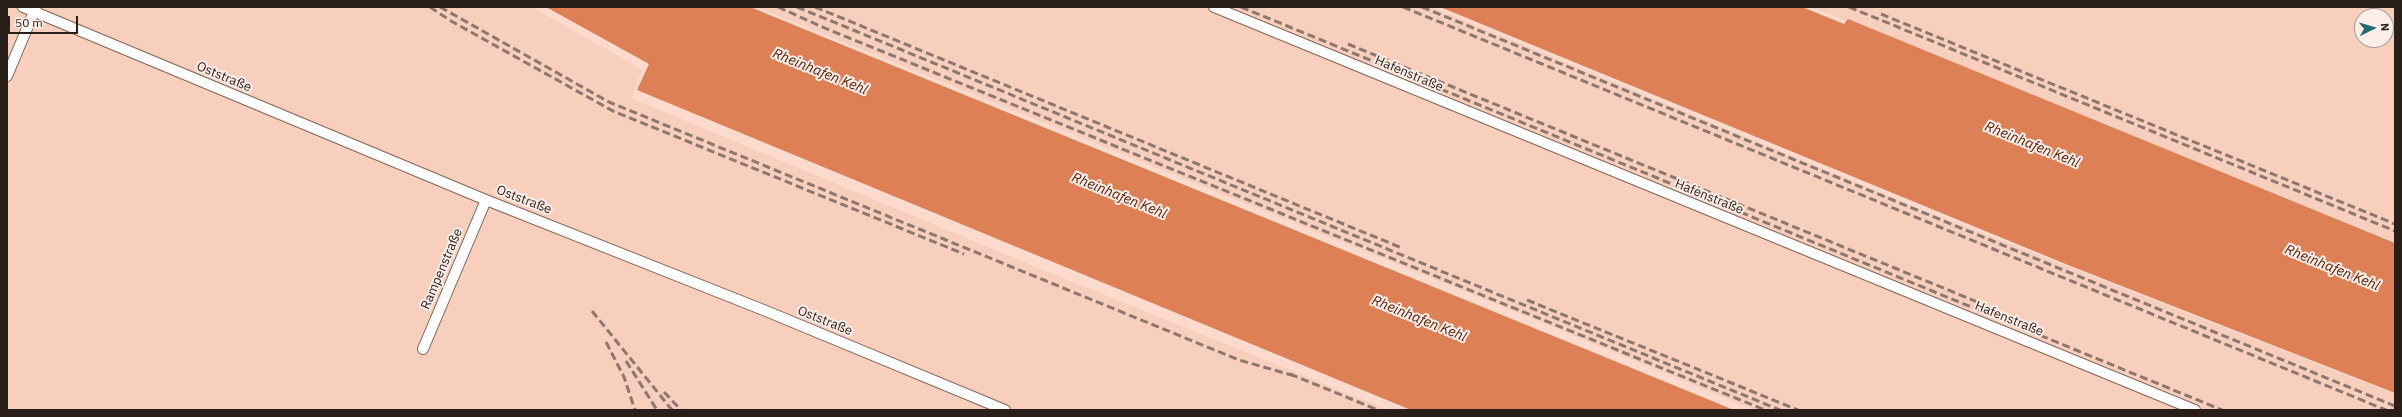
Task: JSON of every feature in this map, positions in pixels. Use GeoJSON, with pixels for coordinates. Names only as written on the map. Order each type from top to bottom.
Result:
{"type":"FeatureCollection","features":[{"type":"Feature","properties":{"kind":"street","name":"Oststraße"},"geometry":{"type":"LineString","coordinates":[[23,7],[35,9],[486,200],[774,314],[1005,410]]}},
{"type":"Feature","properties":{"kind":"street","name":"Hafenstraße"},"geometry":{"type":"LineString","coordinates":[[1214,7],[2195,410]]}},
{"type":"Feature","properties":{"kind":"street"},"geometry":{"type":"LineString","coordinates":[[7,76],[35,9]]}},
{"type":"Feature","properties":{"kind":"street","name":"Rampenstraße"},"geometry":{"type":"LineString","coordinates":[[423,349],[486,200]]}},
{"type":"Feature","properties":{"kind":"shaded area"},"geometry":{"type":"Polygon","coordinates":[[[7,7],[532,7],[642,70],[631,98],[1043,270],[1389,410],[7,410],[7,7]]]}},
{"type":"Feature","properties":{"kind":"shaded area"},"geometry":{"type":"Polygon","coordinates":[[[756,7],[1432,7],[1920,209],[2395,394],[2395,410],[1754,410],[1536,320],[756,7]]]}},
{"type":"Feature","properties":{"kind":"shaded area"},"geometry":{"type":"Polygon","coordinates":[[[1812,7],[2395,7],[2395,242],[1812,7]]]}},
{"type":"Feature","properties":{"kind":"water","name":"Rheinhafen Kehl"},"geometry":{"type":"Polygon","coordinates":[[[546,7],[750,7],[1734,410],[1411,410],[637,90],[649,64],[546,7]]]}},
{"type":"Feature","properties":{"kind":"water","name":"Rheinhafen Kehl"},"geometry":{"type":"Polygon","coordinates":[[[1440,7],[1802,7],[1844,24],[1848,19],[2395,243],[2395,393],[2068,265],[1440,7]]]}},
{"type":"Feature","properties":{"kind":"railway"},"geometry":{"type":"LineString","coordinates":[[430,7],[451,21],[613,111],[964,254]]}},
{"type":"Feature","properties":{"kind":"railway"},"geometry":{"type":"LineString","coordinates":[[440,7],[609,102],[1239,360],[1295,376]]}},
{"type":"Feature","properties":{"kind":"railway"},"geometry":{"type":"LineString","coordinates":[[778,7],[827,29],[1765,410]]}},
{"type":"Feature","properties":{"kind":"railway"},"geometry":{"type":"LineString","coordinates":[[797,7],[1780,410]]}},
{"type":"Feature","properties":{"kind":"railway"},"geometry":{"type":"LineString","coordinates":[[815,7],[1402,248]]}},
{"type":"Feature","properties":{"kind":"railway"},"geometry":{"type":"LineString","coordinates":[[1241,7],[2222,410]]}},
{"type":"Feature","properties":{"kind":"railway"},"geometry":{"type":"LineString","coordinates":[[1403,7],[2386,410]]}},
{"type":"Feature","properties":{"kind":"railway"},"geometry":{"type":"LineString","coordinates":[[1422,7],[2395,406]]}},
{"type":"Feature","properties":{"kind":"railway"},"geometry":{"type":"LineString","coordinates":[[1849,7],[2395,231]]}},
{"type":"Feature","properties":{"kind":"railway"},"geometry":{"type":"LineString","coordinates":[[1881,14],[2395,224]]}},
{"type":"Feature","properties":{"kind":"railway"},"geometry":{"type":"LineString","coordinates":[[1348,44],[1980,303]]}},
{"type":"Feature","properties":{"kind":"railway"},"geometry":{"type":"LineString","coordinates":[[1527,300],[1798,410]]}},
{"type":"Feature","properties":{"kind":"railway"},"geometry":{"type":"LineString","coordinates":[[592,311],[672,410]]}},
{"type":"Feature","properties":{"kind":"railway"},"geometry":{"type":"LineString","coordinates":[[606,342],[624,377],[635,410]]}},
{"type":"Feature","properties":{"kind":"railway"},"geometry":{"type":"LineString","coordinates":[[626,361],[657,410]]}},
{"type":"Feature","properties":{"kind":"railway"},"geometry":{"type":"LineString","coordinates":[[1290,374],[1378,410]]}},
{"type":"Feature","properties":{"kind":"railway"},"geometry":{"type":"LineString","coordinates":[[664,392],[681,410]]}}]}
